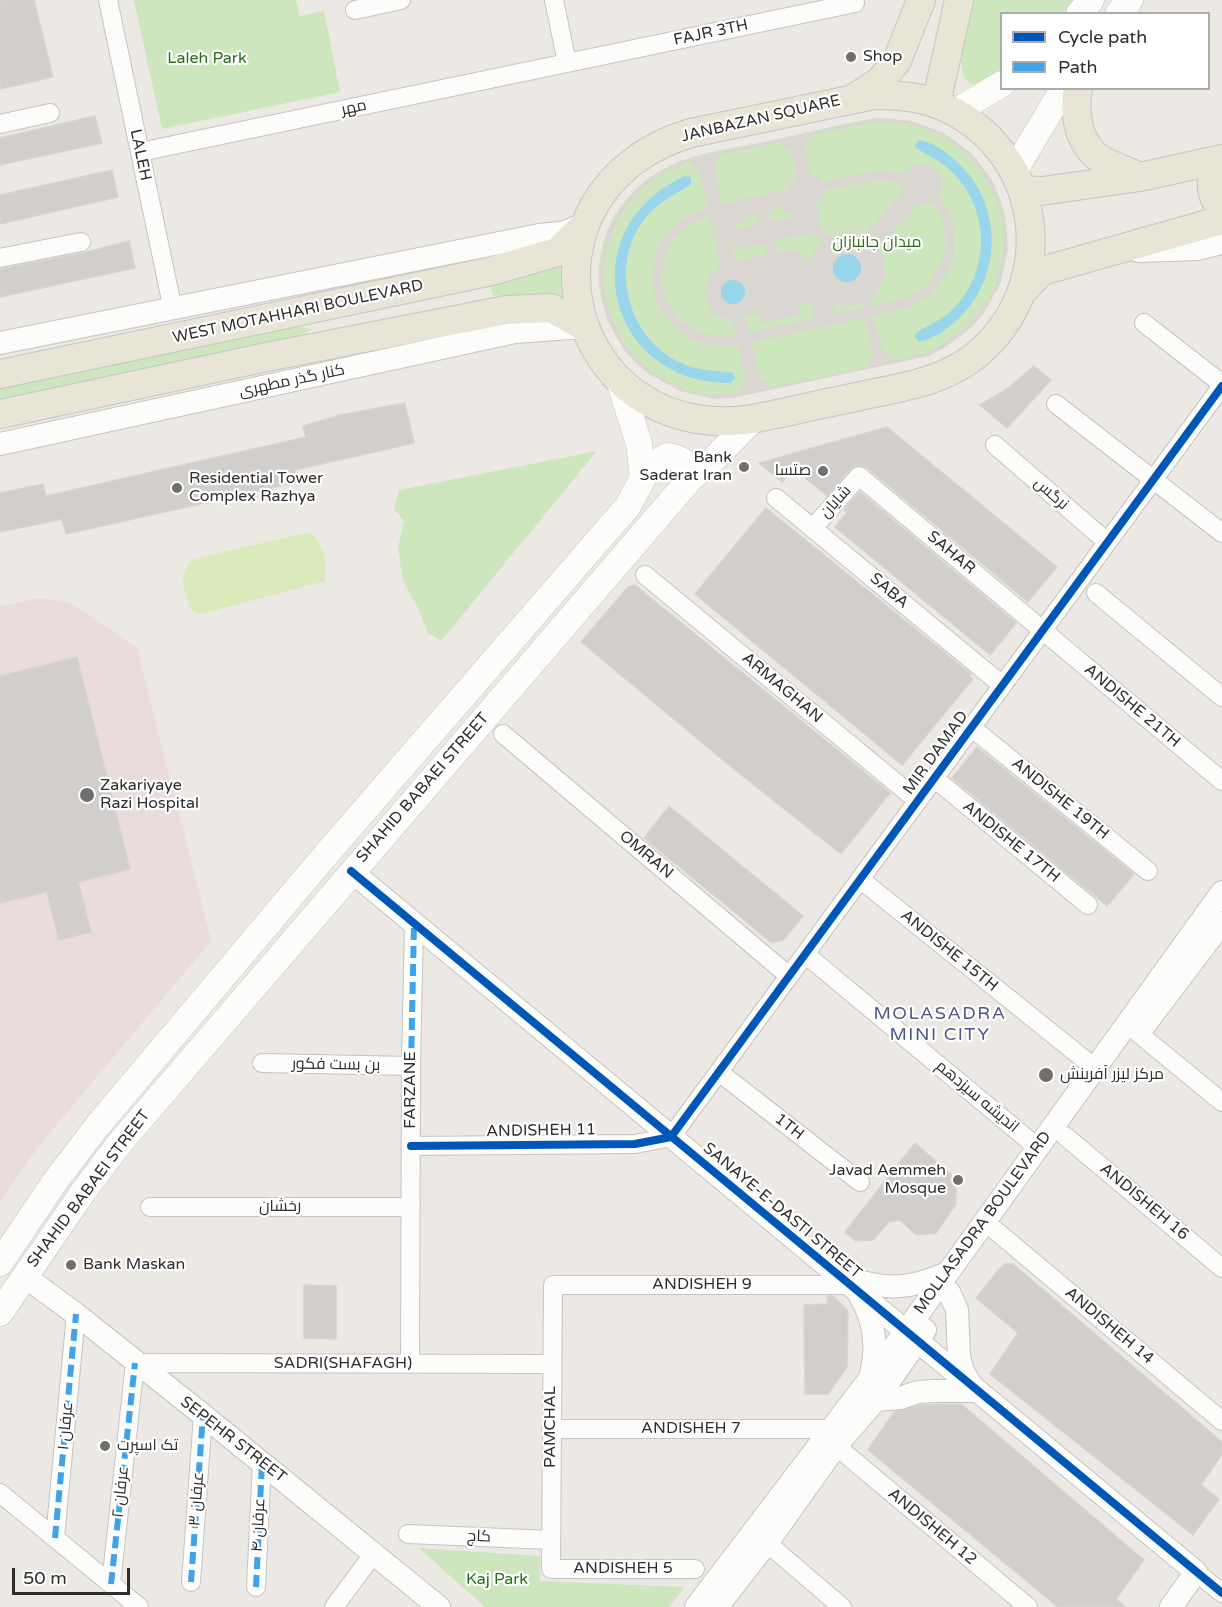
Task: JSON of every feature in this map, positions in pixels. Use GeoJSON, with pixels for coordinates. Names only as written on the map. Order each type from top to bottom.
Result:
{"type":"FeatureCollection","features":[{"type":"Feature","properties":{"kind":"main road"},"geometry":{"type":"LineString","coordinates":[[854,98],[880,81],[897,61],[921,0]]}},
{"type":"Feature","properties":{"kind":"main road"},"geometry":{"type":"LineString","coordinates":[[945,108],[959,0]]}},
{"type":"Feature","properties":{"kind":"main road"},"geometry":{"type":"LineString","coordinates":[[1081,12],[1091,0]]}},
{"type":"Feature","properties":{"kind":"main road"},"geometry":{"type":"LineString","coordinates":[[1121,12],[1130,0]]}},
{"type":"Feature","properties":{"kind":"main road"},"geometry":{"type":"LineString","coordinates":[[945,108],[1000,85]]}},
{"type":"Feature","properties":{"kind":"main road"},"geometry":{"type":"LineString","coordinates":[[1063,90],[1018,180],[1042,191],[1140,177],[1221,159]]}},
{"type":"Feature","properties":{"kind":"main road"},"geometry":{"type":"LineString","coordinates":[[1078,90],[1075,103],[1082,137],[1095,155],[1140,177]]}},
{"type":"Feature","properties":{"kind":"main road","name":"JANBAZAN SQUARE"},"geometry":{"type":"LineString","coordinates":[[895,95],[945,108],[988,137],[1002,153],[1018,180],[1030,220],[1031,251],[1022,292],[1014,311],[989,344],[955,369],[917,384],[753,419],[712,422],[671,413],[644,399],[619,380],[605,364],[585,327],[576,287],[576,266],[585,225],[594,206],[612,181],[634,159],[652,148],[690,133],[854,98],[895,95]]}},
{"type":"Feature","properties":{"kind":"main road"},"geometry":{"type":"LineString","coordinates":[[1221,159],[1215,167],[1211,183],[1215,199],[1222,209]]}},
{"type":"Feature","properties":{"kind":"main road"},"geometry":{"type":"LineString","coordinates":[[1022,292],[1042,271],[1222,220]]}},
{"type":"Feature","properties":{"kind":"main road","name":"WEST MOTAHHARI BOULEVARD"},"geometry":{"type":"LineString","coordinates":[[0,375],[492,271],[557,252],[585,225]]}},
{"type":"Feature","properties":{"kind":"main road"},"geometry":{"type":"LineString","coordinates":[[449,280],[458,289],[462,301],[460,314],[456,319]]}},
{"type":"Feature","properties":{"kind":"main road"},"geometry":{"type":"LineString","coordinates":[[0,414],[251,360],[506,310],[551,308],[585,327]]}},
{"type":"Feature","properties":{"kind":"main road"},"geometry":{"type":"LineString","coordinates":[[619,380],[639,444],[643,478]]}},
{"type":"Feature","properties":{"kind":"main road","name":"SHAHID BABAEI STREET"},"geometry":{"type":"LineString","coordinates":[[0,1313],[119,1144],[351,871],[691,478],[708,465],[753,419]]}},
{"type":"Feature","properties":{"kind":"main road","name":"SHAHID BABAEI STREET"},"geometry":{"type":"LineString","coordinates":[[0,1263],[54,1183],[98,1125],[329,851],[628,506],[653,464],[667,456],[684,462],[688,466],[691,478]]}},
{"type":"Feature","properties":{"kind":"street","name":"LALEH"},"geometry":{"type":"LineString","coordinates":[[108,0],[173,310]]}},
{"type":"Feature","properties":{"kind":"street"},"geometry":{"type":"LineString","coordinates":[[355,10],[401,0]]}},
{"type":"Feature","properties":{"kind":"street"},"geometry":{"type":"LineString","coordinates":[[554,0],[567,63]]}},
{"type":"Feature","properties":{"kind":"street","name":"FAJR 3TH"},"geometry":{"type":"LineString","coordinates":[[567,63],[855,3]]}},
{"type":"Feature","properties":{"kind":"street","name":"مهر"},"geometry":{"type":"LineString","coordinates":[[140,152],[567,63]]}},
{"type":"Feature","properties":{"kind":"street"},"geometry":{"type":"LineString","coordinates":[[0,124],[50,113]]}},
{"type":"Feature","properties":{"kind":"street"},"geometry":{"type":"LineString","coordinates":[[0,344],[538,235],[561,233],[585,225]]}},
{"type":"Feature","properties":{"kind":"street"},"geometry":{"type":"LineString","coordinates":[[0,258],[81,242]]}},
{"type":"Feature","properties":{"kind":"street"},"geometry":{"type":"LineString","coordinates":[[1103,253],[1197,249],[1222,243]]}},
{"type":"Feature","properties":{"kind":"street"},"geometry":{"type":"LineString","coordinates":[[1144,323],[1222,385]]}},
{"type":"Feature","properties":{"kind":"street","name":"کنار گذر مطهری"},"geometry":{"type":"LineString","coordinates":[[0,444],[515,332],[585,327]]}},
{"type":"Feature","properties":{"kind":"street","name":"MIR DAMAD"},"geometry":{"type":"LineString","coordinates":[[671,1137],[1222,385]]}},
{"type":"Feature","properties":{"kind":"street"},"geometry":{"type":"LineString","coordinates":[[1056,404],[1222,533]]}},
{"type":"Feature","properties":{"kind":"street","name":"نرگس"},"geometry":{"type":"LineString","coordinates":[[995,445],[1107,542]]}},
{"type":"Feature","properties":{"kind":"street","name":"شایان"},"geometry":{"type":"LineString","coordinates":[[813,528],[859,476]]}},
{"type":"Feature","properties":{"kind":"street","name":"SAHAR"},"geometry":{"type":"LineString","coordinates":[[859,476],[1042,631]]}},
{"type":"Feature","properties":{"kind":"street","name":"SABA"},"geometry":{"type":"LineString","coordinates":[[776,498],[1002,685]]}},
{"type":"Feature","properties":{"kind":"street","name":"ARMAGHAN"},"geometry":{"type":"LineString","coordinates":[[645,575],[918,801]]}},
{"type":"Feature","properties":{"kind":"street"},"geometry":{"type":"LineString","coordinates":[[1096,593],[1222,697]]}},
{"type":"Feature","properties":{"kind":"street","name":"ANDISHE 21TH"},"geometry":{"type":"LineString","coordinates":[[1042,631],[1222,781]]}},
{"type":"Feature","properties":{"kind":"street","name":"ANDISHE 19TH"},"geometry":{"type":"LineString","coordinates":[[971,727],[1148,871]]}},
{"type":"Feature","properties":{"kind":"street","name":"OMRAN"},"geometry":{"type":"LineString","coordinates":[[503,734],[789,976]]}},
{"type":"Feature","properties":{"kind":"street","name":"ANDISHE 17TH"},"geometry":{"type":"LineString","coordinates":[[934,778],[1088,905]]}},
{"type":"Feature","properties":{"kind":"street","name":"SANAYE-E-DASTI STREET"},"geometry":{"type":"LineString","coordinates":[[351,871],[1196,1572]]}},
{"type":"Feature","properties":{"kind":"street","name":"ANDISHE 15TH"},"geometry":{"type":"LineString","coordinates":[[860,879],[1095,1068]]}},
{"type":"Feature","properties":{"kind":"street","name":"MOLLASADRA BOULEVARD"},"geometry":{"type":"LineString","coordinates":[[948,1282],[995,1230],[1215,928],[1222,892]]}},
{"type":"Feature","properties":{"kind":"street","name":"FARZANE"},"geometry":{"type":"LineString","coordinates":[[410,1364],[414,924]]}},
{"type":"Feature","properties":{"kind":"street","name":"MOLLASADRA BOULEVARD"},"geometry":{"type":"LineString","coordinates":[[696,1607],[833,1438],[876,1400],[912,1336],[1038,1148],[1095,1068],[1215,928]]}},
{"type":"Feature","properties":{"kind":"street","name":"اندیشه سیزدهم"},"geometry":{"type":"LineString","coordinates":[[805,954],[1038,1148]]}},
{"type":"Feature","properties":{"kind":"street"},"geometry":{"type":"LineString","coordinates":[[1138,1034],[1222,1102]]}},
{"type":"Feature","properties":{"kind":"street","name":"بن بست فكور"},"geometry":{"type":"LineString","coordinates":[[262,1063],[411,1066]]}},
{"type":"Feature","properties":{"kind":"street","name":"1TH"},"geometry":{"type":"LineString","coordinates":[[718,1072],[860,1182]]}},
{"type":"Feature","properties":{"kind":"street","name":"ANDISHEH 16"},"geometry":{"type":"LineString","coordinates":[[1065,1136],[1222,1268]]}},
{"type":"Feature","properties":{"kind":"street","name":"ANDISHEH 11"},"geometry":{"type":"LineString","coordinates":[[411,1146],[635,1144],[671,1137]]}},
{"type":"Feature","properties":{"kind":"street","name":"رخشان"},"geometry":{"type":"LineString","coordinates":[[150,1207],[411,1207]]}},
{"type":"Feature","properties":{"kind":"street","name":"ANDISHEH 14"},"geometry":{"type":"LineString","coordinates":[[995,1230],[1222,1421]]}},
{"type":"Feature","properties":{"kind":"street","name":"SEPEHR STREET"},"geometry":{"type":"LineString","coordinates":[[24,1276],[76,1314],[203,1415],[439,1607]]}},
{"type":"Feature","properties":{"kind":"street"},"geometry":{"type":"LineString","coordinates":[[849,1284],[894,1287],[929,1281],[948,1282],[957,1310],[959,1356],[963,1371],[975,1389]]}},
{"type":"Feature","properties":{"kind":"street"},"geometry":{"type":"LineString","coordinates":[[849,1284],[870,1317],[875,1345],[875,1358],[870,1377]]}},
{"type":"Feature","properties":{"kind":"street","name":"ANDISHEH 9"},"geometry":{"type":"LineString","coordinates":[[553,1285],[849,1284]]}},
{"type":"Feature","properties":{"kind":"street","name":"PAMCHAL"},"geometry":{"type":"LineString","coordinates":[[551,1569],[553,1285]]}},
{"type":"Feature","properties":{"kind":"street","name":"عرفان ۱"},"geometry":{"type":"LineString","coordinates":[[56,1538],[76,1314]]}},
{"type":"Feature","properties":{"kind":"street","name":"MOLLASADRA BOULEVARD"},"geometry":{"type":"LineString","coordinates":[[717,1607],[767,1543],[870,1377],[912,1336]]}},
{"type":"Feature","properties":{"kind":"street","name":"SADRI(SHAFAGH)"},"geometry":{"type":"LineString","coordinates":[[135,1363],[551,1364]]}},
{"type":"Feature","properties":{"kind":"street","name":"عرفان ۲"},"geometry":{"type":"LineString","coordinates":[[111,1584],[135,1363]]}},
{"type":"Feature","properties":{"kind":"street"},"geometry":{"type":"LineString","coordinates":[[876,1400],[900,1398],[926,1391],[975,1389]]}},
{"type":"Feature","properties":{"kind":"street","name":"عرفان ۳"},"geometry":{"type":"LineString","coordinates":[[191,1582],[203,1415]]}},
{"type":"Feature","properties":{"kind":"street","name":"ANDISHEH 7"},"geometry":{"type":"LineString","coordinates":[[551,1429],[833,1438]]}},
{"type":"Feature","properties":{"kind":"street","name":"ANDISHEH 12"},"geometry":{"type":"LineString","coordinates":[[833,1438],[1028,1607]]}},
{"type":"Feature","properties":{"kind":"street","name":"عرفان ۴"},"geometry":{"type":"LineString","coordinates":[[256,1587],[262,1463]]}},
{"type":"Feature","properties":{"kind":"street"},"geometry":{"type":"LineString","coordinates":[[0,1492],[139,1607]]}},
{"type":"Feature","properties":{"kind":"street","name":"کاج"},"geometry":{"type":"LineString","coordinates":[[408,1534],[551,1540]]}},
{"type":"Feature","properties":{"kind":"street"},"geometry":{"type":"LineString","coordinates":[[767,1543],[842,1607]]}},
{"type":"Feature","properties":{"kind":"street"},"geometry":{"type":"LineString","coordinates":[[334,1607],[374,1553]]}},
{"type":"Feature","properties":{"kind":"street","name":"ANDISHEH 5"},"geometry":{"type":"LineString","coordinates":[[551,1569],[695,1569]]}},
{"type":"Feature","properties":{"kind":"street"},"geometry":{"type":"LineString","coordinates":[[1171,1607],[1196,1572],[1222,1593]]}},
{"type":"Feature","properties":{"kind":"shaded area"},"geometry":{"type":"Polygon","coordinates":[[[876,118],[911,121],[944,133],[972,154],[993,182],[1005,215],[1008,249],[1000,284],[983,314],[972,327],[944,348],[928,356],[732,398],[714,399],[680,391],[649,374],[624,350],[607,319],[600,285],[600,268],[607,233],[614,217],[635,190],[649,178],[679,161],[876,118]],[[876,122],[811,135],[805,148],[811,177],[819,175],[821,182],[879,170],[904,173],[917,164],[930,165],[940,174],[943,187],[939,196],[947,207],[954,226],[954,256],[947,275],[927,297],[909,307],[874,316],[883,353],[891,357],[893,361],[927,352],[942,345],[969,325],[990,298],[997,282],[1004,249],[1004,232],[997,199],[980,169],[969,156],[942,136],[926,129],[910,124],[876,122]],[[779,142],[720,155],[714,168],[722,204],[790,189],[789,182],[797,180],[791,151],[779,142]],[[689,162],[665,172],[651,181],[627,205],[618,219],[606,251],[603,285],[606,302],[618,333],[627,348],[651,372],[681,388],[714,395],[739,394],[746,381],[738,345],[708,345],[689,338],[666,318],[660,310],[653,291],[652,271],[660,242],[680,220],[707,207],[699,171],[689,162]],[[880,180],[823,191],[824,198],[816,201],[823,231],[827,236],[848,231],[864,235],[902,192],[901,182],[880,180]],[[933,203],[917,205],[879,247],[883,256],[885,274],[878,291],[871,298],[872,306],[914,295],[928,284],[945,254],[946,237],[942,219],[933,203]],[[783,207],[769,210],[771,222],[793,217],[792,213],[786,214],[783,207]],[[757,213],[742,216],[744,223],[737,225],[738,229],[759,225],[757,213]],[[709,216],[693,222],[673,239],[665,255],[661,281],[665,297],[679,320],[701,333],[727,337],[736,335],[732,321],[716,315],[710,309],[705,294],[708,278],[720,266],[709,216]],[[815,232],[774,241],[777,252],[794,249],[809,262],[821,241],[815,232]],[[765,243],[732,250],[734,261],[767,254],[765,243]],[[812,302],[798,304],[800,315],[762,323],[760,313],[746,316],[749,332],[815,319],[812,302]],[[861,303],[837,305],[832,314],[863,308],[861,303]],[[865,318],[752,342],[760,378],[771,387],[867,367],[873,355],[865,318]]]}},
{"type":"Feature","properties":{"kind":"shaded area","name":"Zakariyaye Razi Hospital"},"geometry":{"type":"Polygon","coordinates":[[[39,598],[69,602],[137,648],[211,941],[38,1147],[0,1202],[0,607],[39,598]]]}},
{"type":"Feature","properties":{"kind":"green space","name":"Laleh Park"},"geometry":{"type":"Polygon","coordinates":[[[134,0],[296,0],[300,16],[324,11],[340,92],[162,129],[134,0]]]}},
{"type":"Feature","properties":{"kind":"green space"},"geometry":{"type":"Polygon","coordinates":[[[971,0],[1078,0],[1065,12],[1000,12],[1000,70],[976,85],[966,79],[962,71],[961,59],[971,0]]]}},
{"type":"Feature","properties":{"kind":"green space","name":"میدان جانبازان"},"geometry":{"type":"Polygon","coordinates":[[[876,118],[925,126],[963,147],[990,177],[1005,214],[1007,254],[995,293],[969,328],[928,356],[732,398],[689,392],[653,375],[626,349],[607,317],[599,282],[602,245],[618,210],[648,179],[675,163],[706,153],[876,118]]]}},
{"type":"Feature","properties":{"kind":"green space"},"geometry":{"type":"Polygon","coordinates":[[[570,265],[570,302],[543,294],[493,296],[489,283],[570,265]]]}},
{"type":"Feature","properties":{"kind":"green space"},"geometry":{"type":"Polygon","coordinates":[[[292,326],[313,329],[292,340],[0,404],[0,386],[292,326]]]}},
{"type":"Feature","properties":{"kind":"green space"},"geometry":{"type":"Polygon","coordinates":[[[597,451],[441,641],[428,633],[418,608],[403,581],[398,548],[404,520],[394,510],[399,490],[597,451]]]}},
{"type":"Feature","properties":{"kind":"green space"},"geometry":{"type":"Polygon","coordinates":[[[310,532],[319,542],[324,554],[325,581],[201,614],[190,609],[184,577],[193,559],[310,532]]]}},
{"type":"Feature","properties":{"kind":"green space","name":"Kaj Park"},"geometry":{"type":"Polygon","coordinates":[[[419,1548],[540,1556],[540,1581],[685,1587],[669,1607],[485,1607],[419,1548]]]}},
{"type":"Feature","properties":{"kind":"water"},"geometry":{"type":"Polygon","coordinates":[[[919,140],[943,150],[971,177],[983,197],[992,241],[983,284],[971,304],[947,328],[919,342],[915,337],[916,333],[950,312],[966,293],[974,277],[981,241],[974,205],[966,189],[945,166],[916,148],[915,145],[919,140]]]}},
{"type":"Feature","properties":{"kind":"water"},"geometry":{"type":"Polygon","coordinates":[[[685,176],[691,177],[691,184],[662,202],[647,216],[635,234],[628,254],[626,274],[628,294],[634,314],[644,332],[658,348],[675,360],[689,366],[733,373],[735,379],[730,383],[687,376],[654,358],[631,331],[618,299],[616,264],[626,230],[649,200],[685,176]]]}},
{"type":"Feature","properties":{"kind":"water"},"geometry":{"type":"Polygon","coordinates":[[[847,254],[857,258],[861,268],[857,278],[847,282],[837,278],[833,268],[837,258],[847,254]]]}},
{"type":"Feature","properties":{"kind":"water"},"geometry":{"type":"Polygon","coordinates":[[[733,280],[741,284],[745,292],[741,300],[733,304],[725,300],[721,292],[725,284],[733,280]]]}},
{"type":"Feature","properties":{"kind":"building"},"geometry":{"type":"Polygon","coordinates":[[[0,0],[34,0],[53,77],[0,89],[0,0]]]}},
{"type":"Feature","properties":{"kind":"building"},"geometry":{"type":"Polygon","coordinates":[[[95,116],[102,143],[0,165],[0,138],[95,116]]]}},
{"type":"Feature","properties":{"kind":"building"},"geometry":{"type":"Polygon","coordinates":[[[112,170],[118,197],[0,224],[0,195],[112,170]]]}},
{"type":"Feature","properties":{"kind":"building"},"geometry":{"type":"Polygon","coordinates":[[[129,241],[135,268],[0,297],[0,269],[83,253],[129,241]]]}},
{"type":"Feature","properties":{"kind":"building"},"geometry":{"type":"Polygon","coordinates":[[[1034,366],[1051,380],[1007,428],[980,405],[1007,389],[1034,366]]]}},
{"type":"Feature","properties":{"kind":"building"},"geometry":{"type":"Polygon","coordinates":[[[405,403],[414,443],[295,470],[298,482],[66,534],[62,519],[0,532],[0,493],[43,484],[46,496],[306,437],[303,426],[340,415],[405,403]]]}},
{"type":"Feature","properties":{"kind":"building"},"geometry":{"type":"Polygon","coordinates":[[[887,427],[1057,567],[1028,602],[866,467],[856,465],[851,468],[827,496],[793,468],[782,482],[759,463],[887,427]]]}},
{"type":"Feature","properties":{"kind":"building"},"geometry":{"type":"Polygon","coordinates":[[[860,492],[1016,623],[990,655],[835,527],[847,512],[844,510],[860,492]]]}},
{"type":"Feature","properties":{"kind":"building"},"geometry":{"type":"Polygon","coordinates":[[[766,508],[971,674],[969,676],[973,679],[902,765],[695,594],[766,508]]]}},
{"type":"Feature","properties":{"kind":"building"},"geometry":{"type":"Polygon","coordinates":[[[635,585],[890,793],[841,854],[730,766],[581,642],[628,587],[635,585]]]}},
{"type":"Feature","properties":{"kind":"building"},"geometry":{"type":"Polygon","coordinates":[[[77,657],[130,869],[78,882],[91,932],[59,940],[47,892],[0,903],[0,676],[77,657]]]}},
{"type":"Feature","properties":{"kind":"building"},"geometry":{"type":"Polygon","coordinates":[[[977,747],[1134,874],[1107,906],[952,778],[977,747]]]}},
{"type":"Feature","properties":{"kind":"building"},"geometry":{"type":"Polygon","coordinates":[[[669,806],[803,916],[783,940],[772,943],[644,838],[669,806]]]}},
{"type":"Feature","properties":{"kind":"building"},"geometry":{"type":"Polygon","coordinates":[[[915,1143],[951,1174],[956,1188],[956,1204],[936,1233],[916,1235],[900,1220],[889,1222],[873,1240],[856,1241],[845,1232],[915,1143]]]}},
{"type":"Feature","properties":{"kind":"building"},"geometry":{"type":"Polygon","coordinates":[[[1005,1264],[1013,1264],[1222,1442],[1222,1454],[1201,1485],[1219,1499],[1193,1535],[990,1374],[1018,1333],[976,1298],[1005,1264]]]}},
{"type":"Feature","properties":{"kind":"building"},"geometry":{"type":"Polygon","coordinates":[[[304,1285],[336,1286],[336,1339],[304,1338],[304,1285]]]}},
{"type":"Feature","properties":{"kind":"building"},"geometry":{"type":"Polygon","coordinates":[[[827,1296],[833,1296],[848,1311],[847,1367],[828,1394],[805,1394],[804,1305],[828,1304],[827,1296]]]}},
{"type":"Feature","properties":{"kind":"building"},"geometry":{"type":"Polygon","coordinates":[[[961,1404],[1144,1560],[1116,1599],[1126,1607],[1058,1607],[868,1450],[894,1412],[921,1405],[961,1404]]]}},
{"type":"Feature","properties":{"kind":"marked path"},"geometry":{"type":"LineString","coordinates":[[411,1066],[414,924]]}},
{"type":"Feature","properties":{"kind":"marked path"},"geometry":{"type":"LineString","coordinates":[[55,1538],[76,1314]]}},
{"type":"Feature","properties":{"kind":"marked path"},"geometry":{"type":"LineString","coordinates":[[111,1584],[135,1363]]}},
{"type":"Feature","properties":{"kind":"marked path"},"geometry":{"type":"LineString","coordinates":[[191,1582],[203,1415]]}},
{"type":"Feature","properties":{"kind":"marked path"},"geometry":{"type":"LineString","coordinates":[[256,1587],[262,1463]]}},
{"type":"Feature","properties":{"kind":"cycle path"},"geometry":{"type":"LineString","coordinates":[[411,1146],[635,1144],[671,1137],[1222,386]]}},
{"type":"Feature","properties":{"kind":"cycle path"},"geometry":{"type":"LineString","coordinates":[[351,871],[1222,1593]]}},
{"type":"Feature","properties":{"kind":"place","name":"Shop"},"geometry":{"type":"Point","coordinates":[851,57]}},
{"type":"Feature","properties":{"kind":"place","name":"Bank Saderat Iran"},"geometry":{"type":"Point","coordinates":[744,467]}},
{"type":"Feature","properties":{"kind":"place","name":"صتسا"},"geometry":{"type":"Point","coordinates":[823,471]}},
{"type":"Feature","properties":{"kind":"place","name":"Residential Tower Complex Razhya"},"geometry":{"type":"Point","coordinates":[177,488]}},
{"type":"Feature","properties":{"kind":"place","name":"Zakariyaye Razi Hospital"},"geometry":{"type":"Point","coordinates":[87,795]}},
{"type":"Feature","properties":{"kind":"place","name":"مرکز لیزر آفرینش"},"geometry":{"type":"Point","coordinates":[1046,1075]}},
{"type":"Feature","properties":{"kind":"place","name":"Javad Aemmeh Mosque"},"geometry":{"type":"Point","coordinates":[958,1180]}},
{"type":"Feature","properties":{"kind":"place","name":"Bank Maskan"},"geometry":{"type":"Point","coordinates":[71,1265]}},
{"type":"Feature","properties":{"kind":"place","name":"تک اسپرت"},"geometry":{"type":"Point","coordinates":[105,1446]}},
{"type":"Feature","properties":{"kind":"district","name":"MOLASADRA MINI CITY"},"geometry":{"type":"Point","coordinates":[940,1024]}}]}
